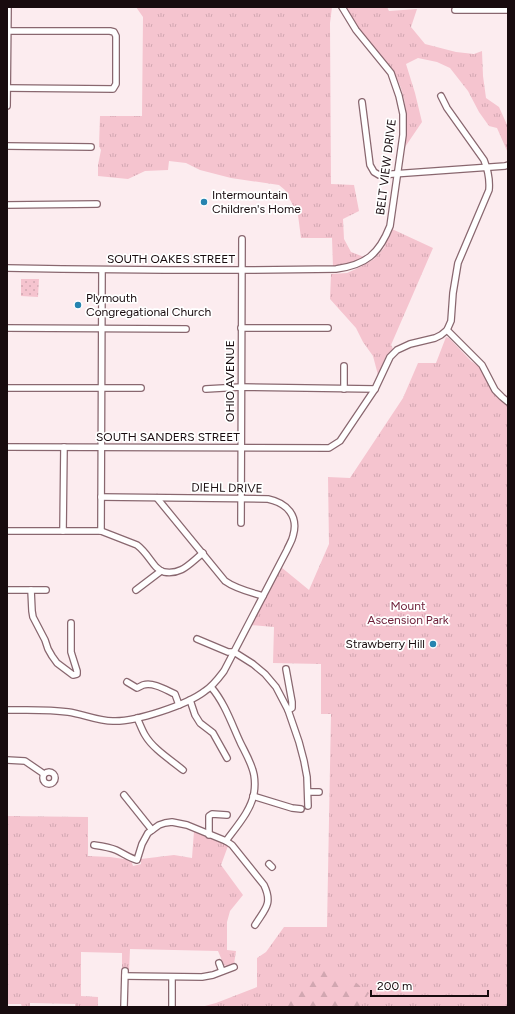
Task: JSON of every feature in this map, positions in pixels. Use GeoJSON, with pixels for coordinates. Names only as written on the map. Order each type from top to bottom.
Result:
{"type":"FeatureCollection","features":[{"type":"Feature","properties":{"kind":"street"},"geometry":{"type":"LineString","coordinates":[[7,106],[8,7]]}},
{"type":"Feature","properties":{"kind":"street","name":"BELT VIEW DRIVE"},"geometry":{"type":"LineString","coordinates":[[336,269],[348,268],[367,260],[377,251],[385,238],[390,226],[403,134],[403,114],[399,96],[391,73],[356,30],[342,7]]}},
{"type":"Feature","properties":{"kind":"street"},"geometry":{"type":"LineString","coordinates":[[455,10],[508,10]]}},
{"type":"Feature","properties":{"kind":"street"},"geometry":{"type":"LineString","coordinates":[[7,31],[112,32],[116,36],[116,84],[113,89],[7,88]]}},
{"type":"Feature","properties":{"kind":"street"},"geometry":{"type":"LineString","coordinates":[[206,389],[241,387],[375,389],[390,357],[397,350],[410,344],[435,338],[447,330],[451,321],[453,293],[458,263],[489,190],[490,180],[484,160],[447,108],[441,96]]}},
{"type":"Feature","properties":{"kind":"street"},"geometry":{"type":"LineString","coordinates":[[362,102],[370,165],[374,172],[380,175],[508,166]]}},
{"type":"Feature","properties":{"kind":"street"},"geometry":{"type":"LineString","coordinates":[[7,146],[91,147]]}},
{"type":"Feature","properties":{"kind":"street"},"geometry":{"type":"LineString","coordinates":[[7,205],[97,204]]}},
{"type":"Feature","properties":{"kind":"street","name":"OHIO AVENUE"},"geometry":{"type":"LineString","coordinates":[[241,523],[242,239]]}},
{"type":"Feature","properties":{"kind":"street","name":"SOUTH OAKES STREET"},"geometry":{"type":"LineString","coordinates":[[7,268],[102,270],[336,269]]}},
{"type":"Feature","properties":{"kind":"street"},"geometry":{"type":"LineString","coordinates":[[101,531],[102,270]]}},
{"type":"Feature","properties":{"kind":"street"},"geometry":{"type":"LineString","coordinates":[[7,328],[186,329]]}},
{"type":"Feature","properties":{"kind":"street"},"geometry":{"type":"LineString","coordinates":[[241,328],[328,328]]}},
{"type":"Feature","properties":{"kind":"street"},"geometry":{"type":"LineString","coordinates":[[447,330],[482,365],[495,390],[508,402]]}},
{"type":"Feature","properties":{"kind":"street"},"geometry":{"type":"LineString","coordinates":[[344,366],[344,389]]}},
{"type":"Feature","properties":{"kind":"street"},"geometry":{"type":"LineString","coordinates":[[7,388],[142,388]]}},
{"type":"Feature","properties":{"kind":"street","name":"SOUTH SANDERS STREET"},"geometry":{"type":"LineString","coordinates":[[7,447],[329,448],[340,441],[375,389]]}},
{"type":"Feature","properties":{"kind":"street"},"geometry":{"type":"LineString","coordinates":[[64,447],[64,531]]}},
{"type":"Feature","properties":{"kind":"street","name":"DIEHL DRIVE"},"geometry":{"type":"LineString","coordinates":[[7,710],[61,711],[98,719],[120,721],[137,718],[179,705],[200,695],[211,687],[220,677],[292,541],[294,532],[294,522],[289,510],[281,503],[268,499],[101,497]]}},
{"type":"Feature","properties":{"kind":"street"},"geometry":{"type":"LineString","coordinates":[[157,498],[225,581],[230,585],[263,596]]}},
{"type":"Feature","properties":{"kind":"street"},"geometry":{"type":"LineString","coordinates":[[7,531],[107,532],[142,548],[157,568],[161,571],[172,573],[179,571],[203,553]]}},
{"type":"Feature","properties":{"kind":"street"},"geometry":{"type":"LineString","coordinates":[[136,590],[161,571]]}},
{"type":"Feature","properties":{"kind":"street"},"geometry":{"type":"LineString","coordinates":[[7,590],[46,590]]}},
{"type":"Feature","properties":{"kind":"street"},"geometry":{"type":"LineString","coordinates":[[31,590],[33,617],[48,649],[57,663],[73,675],[77,674],[77,671],[71,652],[71,623]]}},
{"type":"Feature","properties":{"kind":"street"},"geometry":{"type":"LineString","coordinates":[[197,639],[228,652],[234,652],[253,664],[276,688],[288,710],[299,742],[307,777],[308,806]]}},
{"type":"Feature","properties":{"kind":"street"},"geometry":{"type":"LineString","coordinates":[[286,669],[292,702],[292,708],[288,710]]}},
{"type":"Feature","properties":{"kind":"street"},"geometry":{"type":"LineString","coordinates":[[128,682],[137,688],[144,685],[161,687],[175,694],[179,705]]}},
{"type":"Feature","properties":{"kind":"street"},"geometry":{"type":"LineString","coordinates":[[211,687],[218,695],[250,762],[254,773],[255,783],[250,805],[226,841]]}},
{"type":"Feature","properties":{"kind":"street"},"geometry":{"type":"LineString","coordinates":[[190,700],[195,715],[200,723],[213,733],[227,758]]}},
{"type":"Feature","properties":{"kind":"street"},"geometry":{"type":"LineString","coordinates":[[137,718],[145,736],[149,741],[183,770]]}},
{"type":"Feature","properties":{"kind":"street"},"geometry":{"type":"LineString","coordinates":[[7,760],[25,761],[44,774]]}},
{"type":"Feature","properties":{"kind":"street"},"geometry":{"type":"LineString","coordinates":[[308,792],[318,792]]}},
{"type":"Feature","properties":{"kind":"street"},"geometry":{"type":"LineString","coordinates":[[124,795],[152,830]]}},
{"type":"Feature","properties":{"kind":"street"},"geometry":{"type":"LineString","coordinates":[[253,796],[292,808],[301,809]]}},
{"type":"Feature","properties":{"kind":"street"},"geometry":{"type":"LineString","coordinates":[[209,835],[209,816],[212,814],[227,815]]}},
{"type":"Feature","properties":{"kind":"street"},"geometry":{"type":"LineString","coordinates":[[94,845],[117,850],[127,857],[137,860],[142,844],[148,833],[159,825],[172,822],[187,825],[226,841],[232,845],[268,892],[268,904],[255,925]]}},
{"type":"Feature","properties":{"kind":"street"},"geometry":{"type":"LineString","coordinates":[[219,962],[222,971]]}},
{"type":"Feature","properties":{"kind":"street"},"geometry":{"type":"LineString","coordinates":[[124,1007],[125,974],[202,977],[234,967]]}},
{"type":"Feature","properties":{"kind":"street"},"geometry":{"type":"LineString","coordinates":[[172,977],[172,1007]]}},
{"type":"Feature","properties":{"kind":"green space"},"geometry":{"type":"Polygon","coordinates":[[[136,7],[332,7],[330,23],[331,184],[354,185],[359,211],[343,219],[344,239],[351,252],[364,257],[345,265],[333,267],[332,238],[301,238],[298,215],[285,190],[279,185],[231,178],[200,170],[186,163],[169,161],[168,170],[145,171],[128,179],[98,176],[98,165],[101,150],[99,146],[100,116],[142,116],[143,17],[136,7]]]}},
{"type":"Feature","properties":{"kind":"green space"},"geometry":{"type":"Polygon","coordinates":[[[345,7],[387,7],[389,11],[417,9],[411,27],[425,44],[456,52],[474,54],[482,51],[486,98],[499,107],[508,127],[508,153],[497,128],[489,126],[479,112],[468,91],[450,68],[437,62],[418,58],[406,64],[422,122],[405,147],[406,123],[404,99],[396,76],[360,31],[345,7]]]}},
{"type":"Feature","properties":{"kind":"green space"},"geometry":{"type":"Polygon","coordinates":[[[392,229],[433,248],[391,345],[393,349],[386,356],[378,375],[373,356],[363,342],[356,328],[330,299],[331,274],[347,273],[374,259],[384,248],[392,229]]]}},
{"type":"Feature","properties":{"kind":"green space"},"geometry":{"type":"Polygon","coordinates":[[[21,279],[39,279],[38,297],[21,296],[21,279]]]}},
{"type":"Feature","properties":{"kind":"green space","name":"Mount Ascension Park"},"geometry":{"type":"Polygon","coordinates":[[[446,337],[449,338],[471,361],[482,369],[508,404],[508,1007],[201,1007],[216,1003],[257,987],[257,958],[266,952],[284,927],[327,927],[331,714],[321,714],[321,664],[273,663],[274,627],[250,625],[281,567],[309,590],[329,544],[328,477],[350,478],[403,398],[418,363],[436,363],[446,337]]]}},
{"type":"Feature","properties":{"kind":"green space"},"geometry":{"type":"Polygon","coordinates":[[[7,816],[88,817],[88,856],[131,860],[133,866],[141,864],[141,859],[174,855],[192,858],[194,831],[228,846],[221,865],[243,895],[230,911],[227,922],[227,950],[236,951],[234,964],[227,966],[224,965],[218,951],[130,949],[129,971],[122,971],[122,953],[81,952],[81,996],[98,997],[98,1007],[75,1007],[75,1004],[30,1003],[30,1007],[22,1007],[21,1004],[7,1004],[7,816]]]}},
{"type":"Feature","properties":{"kind":"green space"},"geometry":{"type":"Polygon","coordinates":[[[320,969],[354,981],[369,993],[360,1007],[287,1007],[291,999],[320,969]]]}},
{"type":"Feature","properties":{"kind":"place","name":"Intermountain Children's Home"},"geometry":{"type":"Point","coordinates":[204,202]}},
{"type":"Feature","properties":{"kind":"place","name":"Plymouth Congregational Church"},"geometry":{"type":"Point","coordinates":[78,305]}},
{"type":"Feature","properties":{"kind":"place","name":"Strawberry Hill"},"geometry":{"type":"Point","coordinates":[433,644]}}]}
